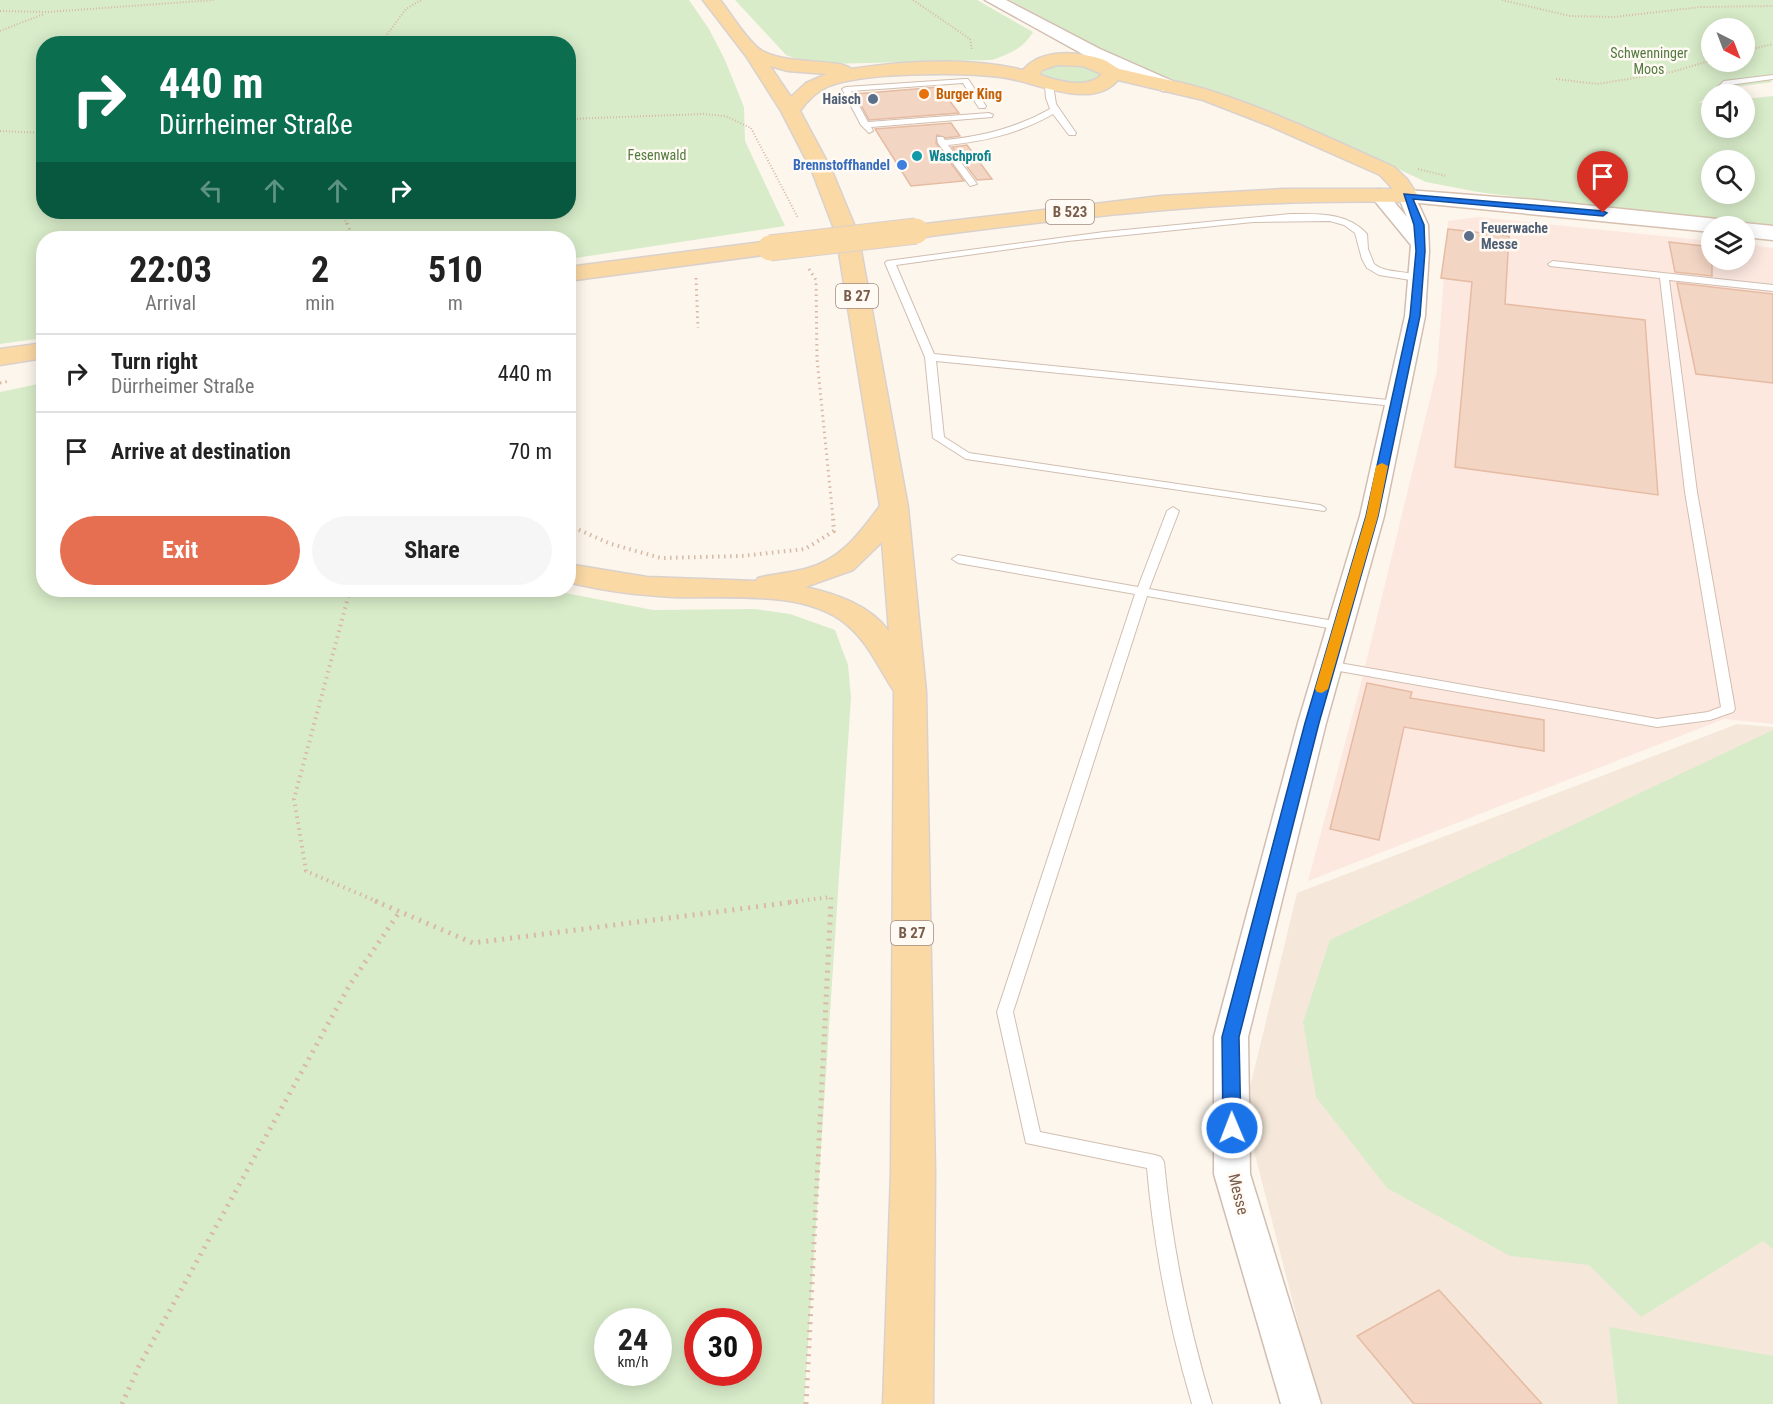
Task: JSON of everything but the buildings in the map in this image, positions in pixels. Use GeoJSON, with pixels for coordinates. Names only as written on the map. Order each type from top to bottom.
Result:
{"type":"FeatureCollection","features":[{"type":"Feature","properties":{"kind":"main road","name":"B 27"},"geometry":{"type":"LineString","coordinates":[[711,0],[754,53],[790,112],[818,163],[847,234],[894,507],[910,692],[913,1173],[908,1404]]}},
{"type":"Feature","properties":{"kind":"main road"},"geometry":{"type":"LineString","coordinates":[[754,53],[788,66],[809,69],[974,66],[1040,68]]}},
{"type":"Feature","properties":{"kind":"main road"},"geometry":{"type":"LineString","coordinates":[[790,112],[806,90],[844,76],[1040,68],[1089,62],[1108,68],[1108,78]]}},
{"type":"Feature","properties":{"kind":"main road"},"geometry":{"type":"LineString","coordinates":[[1040,68],[1059,97],[1108,78],[1170,87],[1209,96],[1330,145],[1387,171],[1400,183],[1407,196]]}},
{"type":"Feature","properties":{"kind":"main road"},"geometry":{"type":"LineString","coordinates":[[1108,78],[1234,107]]}},
{"type":"Feature","properties":{"kind":"main road"},"geometry":{"type":"LineString","coordinates":[[1330,145],[1366,179],[1378,194]]}},
{"type":"Feature","properties":{"kind":"main road","name":"B 523"},"geometry":{"type":"LineString","coordinates":[[576,273],[1140,204],[1225,197],[1378,194],[1407,196]]}},
{"type":"Feature","properties":{"kind":"main road"},"geometry":{"type":"LineString","coordinates":[[0,357],[36,351]]}},
{"type":"Feature","properties":{"kind":"main road"},"geometry":{"type":"LineString","coordinates":[[576,575],[620,583],[674,588],[744,588],[801,579],[832,568],[853,557],[894,507]]}},
{"type":"Feature","properties":{"kind":"main road"},"geometry":{"type":"LineString","coordinates":[[744,588],[818,600],[836,605],[850,613],[873,632],[910,692]]}},
{"type":"Feature","properties":{"kind":"street"},"geometry":{"type":"LineString","coordinates":[[993,0],[1071,42],[1170,87]]}},
{"type":"Feature","properties":{"kind":"street"},"geometry":{"type":"LineString","coordinates":[[1022,15],[1058,45],[1060,54],[1040,68]]}},
{"type":"Feature","properties":{"kind":"street"},"geometry":{"type":"LineString","coordinates":[[1071,42],[1089,62]]}},
{"type":"Feature","properties":{"kind":"street"},"geometry":{"type":"LineString","coordinates":[[1387,171],[1485,201]]}},
{"type":"Feature","properties":{"kind":"street"},"geometry":{"type":"LineString","coordinates":[[1378,194],[1401,225],[1419,243]]}},
{"type":"Feature","properties":{"kind":"street"},"geometry":{"type":"LineString","coordinates":[[1407,196],[1485,201],[1701,224]]}},
{"type":"Feature","properties":{"kind":"street","name":"Messe"},"geometry":{"type":"LineString","coordinates":[[1300,1404],[1232,1174],[1231,1037],[1328,665],[1372,516],[1394,403],[1415,316],[1419,225],[1407,196]]}},
{"type":"Feature","properties":{"kind":"street"},"geometry":{"type":"LineString","coordinates":[[1755,231],[1773,233]]}},
{"type":"Feature","properties":{"kind":"lane"},"geometry":{"type":"LineString","coordinates":[[1726,84],[1773,77]]}},
{"type":"Feature","properties":{"kind":"lane"},"geometry":{"type":"LineString","coordinates":[[982,106],[964,81],[846,89],[867,128],[989,115]]}},
{"type":"Feature","properties":{"kind":"lane"},"geometry":{"type":"LineString","coordinates":[[973,184],[941,141],[994,138],[1036,121],[1059,97],[1072,133]]}},
{"type":"Feature","properties":{"kind":"lane"},"geometry":{"type":"LineString","coordinates":[[1320,509],[966,456],[939,438],[930,357],[890,263],[1113,233],[1236,221],[1332,218],[1355,227],[1362,234],[1364,258],[1367,265],[1376,270],[1418,278]]}},
{"type":"Feature","properties":{"kind":"lane"},"geometry":{"type":"LineString","coordinates":[[1553,264],[1773,288]]}},
{"type":"Feature","properties":{"kind":"lane"},"geometry":{"type":"LineString","coordinates":[[1328,665],[1657,723],[1710,716],[1728,709],[1691,492],[1664,276]]}},
{"type":"Feature","properties":{"kind":"lane"},"geometry":{"type":"LineString","coordinates":[[930,357],[1394,403]]}},
{"type":"Feature","properties":{"kind":"lane"},"geometry":{"type":"LineString","coordinates":[[1173,511],[1142,592],[1005,1012],[1032,1138],[1155,1162],[1160,1222],[1173,1300],[1202,1404]]}},
{"type":"Feature","properties":{"kind":"lane"},"geometry":{"type":"LineString","coordinates":[[958,559],[1340,626]]}},
{"type":"Feature","properties":{"kind":"path"},"geometry":{"type":"LineString","coordinates":[[0,11],[48,12],[214,0]]}},
{"type":"Feature","properties":{"kind":"path"},"geometry":{"type":"LineString","coordinates":[[386,36],[406,9],[421,0]]}},
{"type":"Feature","properties":{"kind":"path"},"geometry":{"type":"LineString","coordinates":[[913,0],[970,39],[974,66]]}},
{"type":"Feature","properties":{"kind":"path"},"geometry":{"type":"LineString","coordinates":[[1502,0],[1570,16],[1614,17],[1701,7],[1773,6]]}},
{"type":"Feature","properties":{"kind":"path"},"geometry":{"type":"LineString","coordinates":[[0,31],[48,12]]}},
{"type":"Feature","properties":{"kind":"path"},"geometry":{"type":"LineString","coordinates":[[1755,48],[1773,44]]}},
{"type":"Feature","properties":{"kind":"path"},"geometry":{"type":"LineString","coordinates":[[1556,79],[1597,84],[1672,72],[1701,63]]}},
{"type":"Feature","properties":{"kind":"path"},"geometry":{"type":"LineString","coordinates":[[576,119],[703,114],[739,120],[751,128],[802,226]]}},
{"type":"Feature","properties":{"kind":"path"},"geometry":{"type":"LineString","coordinates":[[0,131],[36,133]]}},
{"type":"Feature","properties":{"kind":"path"},"geometry":{"type":"LineString","coordinates":[[1409,166],[1448,177]]}},
{"type":"Feature","properties":{"kind":"path"},"geometry":{"type":"LineString","coordinates":[[576,529],[610,544],[660,558],[742,556],[805,549],[834,531],[817,359],[816,280],[808,267]]}},
{"type":"Feature","properties":{"kind":"path"},"geometry":{"type":"LineString","coordinates":[[696,278],[698,328]]}},
{"type":"Feature","properties":{"kind":"path"},"geometry":{"type":"LineString","coordinates":[[348,597],[294,799],[306,871],[473,943],[831,897],[806,1404]]}},
{"type":"Feature","properties":{"kind":"path"},"geometry":{"type":"LineString","coordinates":[[122,1404],[139,1366],[349,986],[400,911]]}},
{"type":"Feature","properties":{"kind":"shaded area"},"geometry":{"type":"Polygon","coordinates":[[[1478,217],[1701,240],[1701,270],[1755,270],[1755,245],[1773,248],[1773,724],[1724,719],[1308,881],[1360,687],[1437,370],[1448,221],[1478,217]]]}},
{"type":"Feature","properties":{"kind":"shaded area"},"geometry":{"type":"Polygon","coordinates":[[[1737,724],[1773,727],[1773,1404],[1319,1404],[1244,1112],[1297,893],[1737,724]]]}},
{"type":"Feature","properties":{"kind":"green space","name":"Fesenwald"},"geometry":{"type":"Polygon","coordinates":[[[0,0],[689,0],[709,29],[725,60],[744,107],[745,141],[785,226],[576,258],[576,231],[36,231],[36,339],[0,344],[0,0]]]}},
{"type":"Feature","properties":{"kind":"green space"},"geometry":{"type":"Polygon","coordinates":[[[735,0],[977,0],[1033,32],[1020,47],[992,60],[826,64],[799,60],[786,55],[735,0]]]}},
{"type":"Feature","properties":{"kind":"green space","name":"Schwenninger Moos"},"geometry":{"type":"Polygon","coordinates":[[[1010,0],[1773,0],[1773,79],[1770,80],[1772,82],[1755,84],[1701,84],[1701,101],[1699,103],[1701,103],[1701,138],[1755,138],[1755,98],[1773,96],[1773,229],[1755,227],[1755,216],[1701,216],[1701,220],[1478,192],[1426,182],[1336,140],[1265,112],[1178,84],[1108,57],[1070,32],[1010,0]]]}},
{"type":"Feature","properties":{"kind":"green space"},"geometry":{"type":"Polygon","coordinates":[[[1080,64],[1100,71],[1101,74],[1089,82],[1071,84],[1054,81],[1041,74],[1041,70],[1052,65],[1080,64]]]}},
{"type":"Feature","properties":{"kind":"green space"},"geometry":{"type":"Polygon","coordinates":[[[36,384],[36,597],[576,597],[576,595],[653,610],[755,609],[790,614],[835,630],[848,665],[851,697],[804,1404],[0,1404],[0,392],[36,384]]]}},
{"type":"Feature","properties":{"kind":"green space"},"geometry":{"type":"Polygon","coordinates":[[[1773,730],[1773,1249],[1763,1241],[1641,1317],[1589,1265],[1510,1256],[1387,1188],[1316,1097],[1303,1022],[1330,940],[1773,730]]]}},
{"type":"Feature","properties":{"kind":"green space"},"geometry":{"type":"Polygon","coordinates":[[[1609,1327],[1773,1356],[1773,1404],[1618,1404],[1609,1327]]]}},
{"type":"Feature","properties":{"kind":"slow traffic"},"geometry":{"type":"LineString","coordinates":[[1322,689],[1372,516],[1382,466]]}},
{"type":"Feature","properties":{"kind":"place","name":"Burger King"},"geometry":{"type":"Point","coordinates":[924,94]}},
{"type":"Feature","properties":{"kind":"place","name":"Haisch"},"geometry":{"type":"Point","coordinates":[873,99]}},
{"type":"Feature","properties":{"kind":"place","name":"Waschprofi"},"geometry":{"type":"Point","coordinates":[917,156]}},
{"type":"Feature","properties":{"kind":"place","name":"Brennstoffhandel"},"geometry":{"type":"Point","coordinates":[902,165]}},
{"type":"Feature","properties":{"kind":"place","name":"Feuerwache Messe"},"geometry":{"type":"Point","coordinates":[1469,236]}},
{"type":"Feature","properties":{"kind":"route"},"geometry":{"type":"LineString","coordinates":[[1232,1128],[1231,1037],[1312,723],[1372,516],[1394,403],[1415,316],[1420,251],[1419,225],[1407,196],[1603,213]]}}]}
